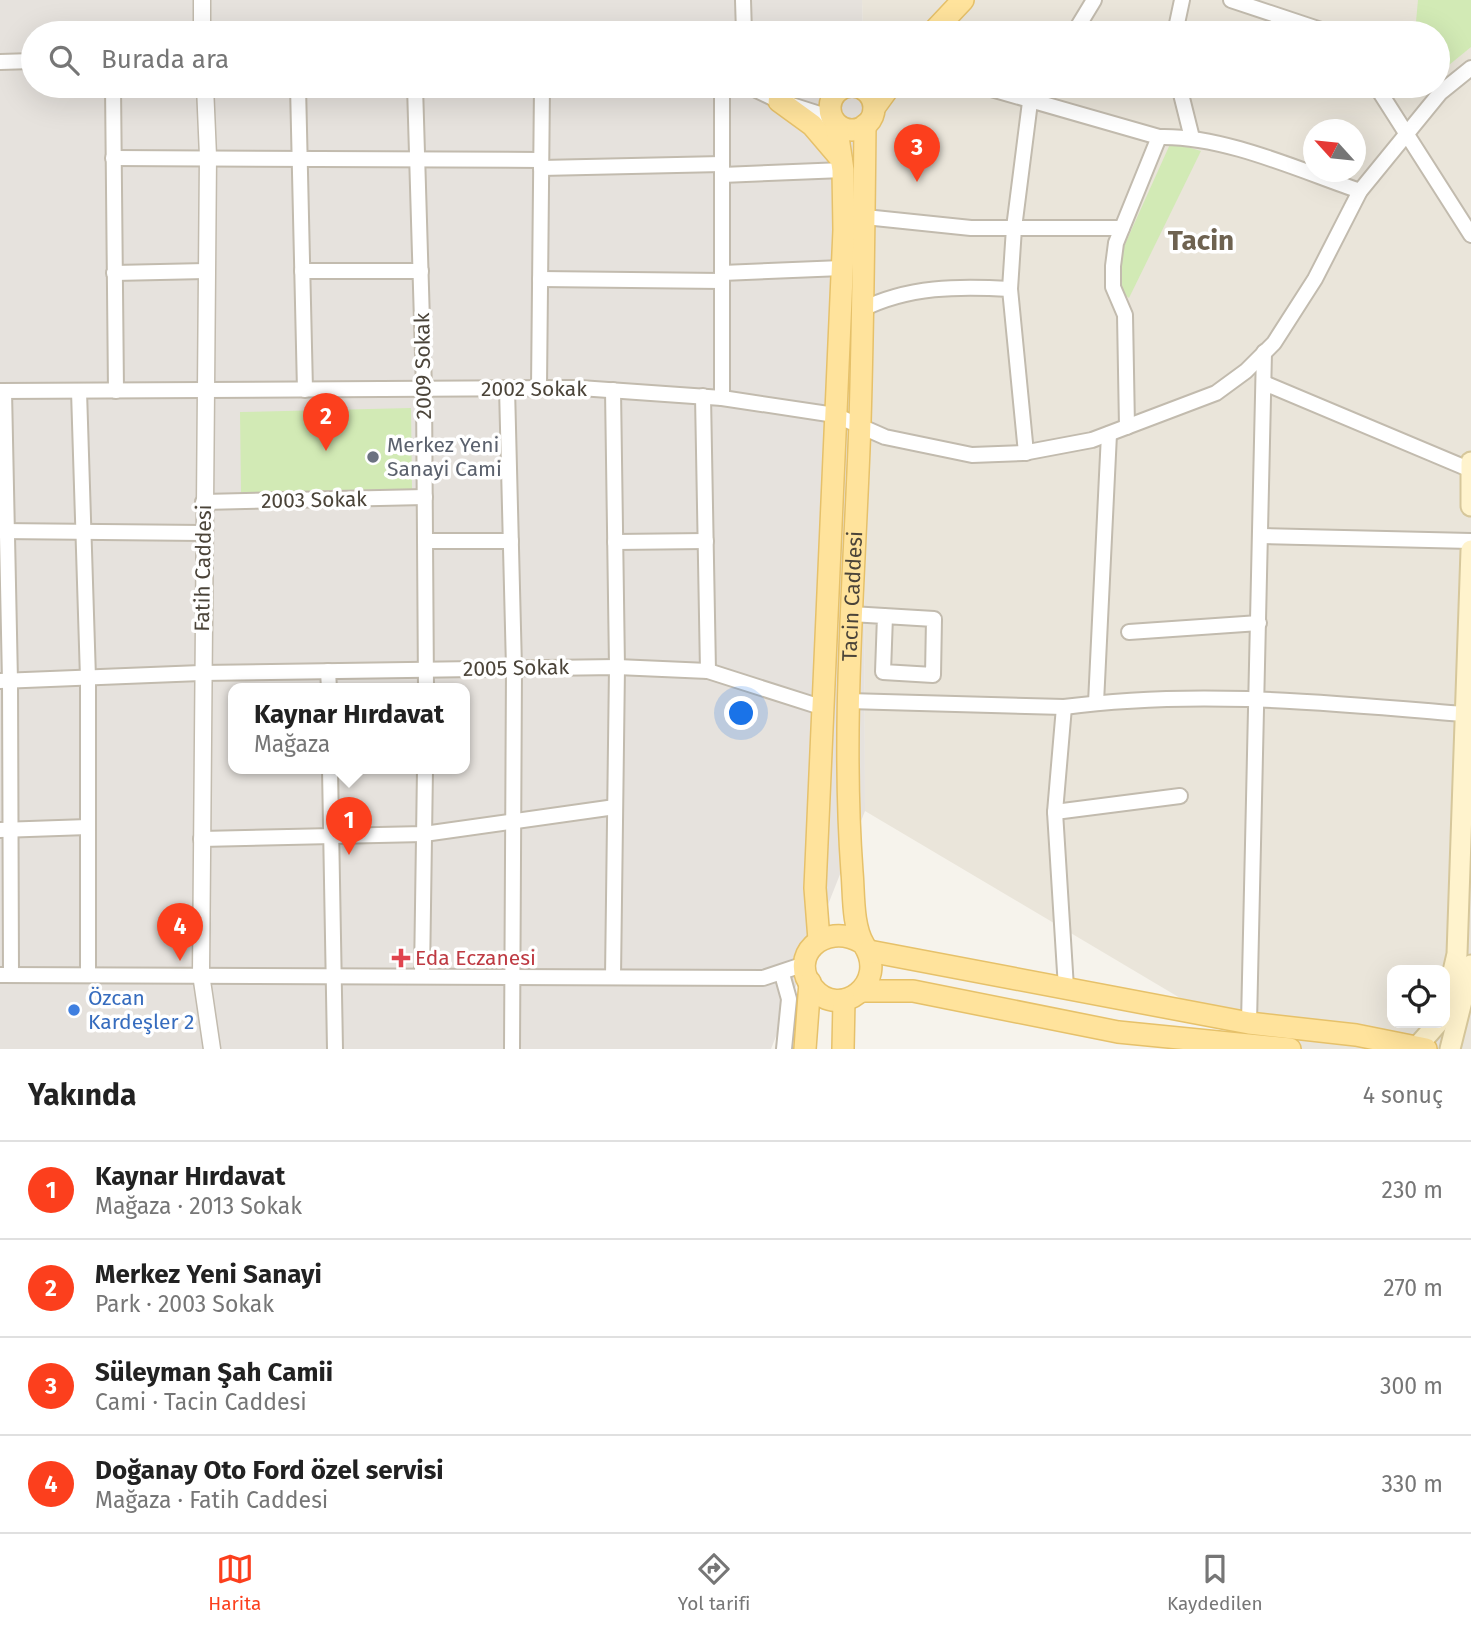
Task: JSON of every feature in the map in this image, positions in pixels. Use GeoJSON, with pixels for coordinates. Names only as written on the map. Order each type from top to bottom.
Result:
{"type":"FeatureCollection","features":[{"type":"Feature","properties":{"kind":"main road"},"geometry":{"type":"LineString","coordinates":[[943,21],[963,0]]}},
{"type":"Feature","properties":{"kind":"main road"},"geometry":{"type":"LineString","coordinates":[[838,98],[830,106],[834,121],[854,130],[869,117],[882,98]]}},
{"type":"Feature","properties":{"kind":"main road"},"geometry":{"type":"LineString","coordinates":[[869,117],[870,98]]}},
{"type":"Feature","properties":{"kind":"main road"},"geometry":{"type":"LineString","coordinates":[[779,101],[812,125],[843,165]]}},
{"type":"Feature","properties":{"kind":"main road","name":"Tacin Caddesi"},"geometry":{"type":"LineString","coordinates":[[843,1049],[853,995],[872,972],[855,911],[848,825],[848,701],[869,117]]}},
{"type":"Feature","properties":{"kind":"main road","name":"Tacin Caddesi"},"geometry":{"type":"LineString","coordinates":[[819,940],[815,888],[842,268],[843,165],[834,121]]}},
{"type":"Feature","properties":{"kind":"main road"},"geometry":{"type":"LineString","coordinates":[[1471,462],[1471,506]]}},
{"type":"Feature","properties":{"kind":"main road"},"geometry":{"type":"LineString","coordinates":[[1450,984],[1457,954],[1471,550]]}},
{"type":"Feature","properties":{"kind":"main road"},"geometry":{"type":"LineString","coordinates":[[805,1049],[809,951],[819,940],[833,933],[848,934],[865,947],[1248,1023],[1356,1034],[1419,1048],[1434,1028]]}},
{"type":"Feature","properties":{"kind":"main road"},"geometry":{"type":"LineString","coordinates":[[1450,1049],[1471,964]]}},
{"type":"Feature","properties":{"kind":"main road"},"geometry":{"type":"LineString","coordinates":[[807,973],[822,996],[913,991],[1118,1032],[1290,1049]]}},
{"type":"Feature","properties":{"kind":"street"},"geometry":{"type":"LineString","coordinates":[[743,0],[744,21]]}},
{"type":"Feature","properties":{"kind":"street"},"geometry":{"type":"LineString","coordinates":[[1081,21],[1094,0]]}},
{"type":"Feature","properties":{"kind":"street"},"geometry":{"type":"LineString","coordinates":[[1178,21],[1182,0]]}},
{"type":"Feature","properties":{"kind":"street"},"geometry":{"type":"LineString","coordinates":[[1231,0],[1251,3],[1298,21]]}},
{"type":"Feature","properties":{"kind":"street"},"geometry":{"type":"LineString","coordinates":[[0,62],[21,61]]}},
{"type":"Feature","properties":{"kind":"street","name":"2002 Sokak"},"geometry":{"type":"LineString","coordinates":[[1450,85],[1471,68]]}},
{"type":"Feature","properties":{"kind":"street"},"geometry":{"type":"LineString","coordinates":[[113,98],[116,391]]}},
{"type":"Feature","properties":{"kind":"street","name":"Fatih Caddesi"},"geometry":{"type":"LineString","coordinates":[[206,98],[208,156],[201,673],[201,974],[212,1049]]}},
{"type":"Feature","properties":{"kind":"street"},"geometry":{"type":"LineString","coordinates":[[298,98],[305,390]]}},
{"type":"Feature","properties":{"kind":"street","name":"2009 Sokak"},"geometry":{"type":"LineString","coordinates":[[415,98],[425,389],[426,683]]}},
{"type":"Feature","properties":{"kind":"street"},"geometry":{"type":"LineString","coordinates":[[539,388],[542,98]]}},
{"type":"Feature","properties":{"kind":"street"},"geometry":{"type":"LineString","coordinates":[[722,98],[722,398]]}},
{"type":"Feature","properties":{"kind":"street"},"geometry":{"type":"LineString","coordinates":[[773,98],[834,121]]}},
{"type":"Feature","properties":{"kind":"street"},"geometry":{"type":"LineString","coordinates":[[1018,98],[1159,137],[1192,138],[1263,158],[1360,191]]}},
{"type":"Feature","properties":{"kind":"street"},"geometry":{"type":"LineString","coordinates":[[1026,453],[1010,289],[1014,228],[1030,102],[1033,98]]}},
{"type":"Feature","properties":{"kind":"street"},"geometry":{"type":"LineString","coordinates":[[1182,98],[1192,138]]}},
{"type":"Feature","properties":{"kind":"street"},"geometry":{"type":"LineString","coordinates":[[1384,98],[1471,235]]}},
{"type":"Feature","properties":{"kind":"street","name":"2002 Sokak"},"geometry":{"type":"LineString","coordinates":[[2,391],[507,388],[613,390],[722,398],[835,415],[885,437],[972,455],[1026,453],[1093,440],[1216,393],[1247,371],[1264,352],[1315,279],[1360,191],[1436,98]]}},
{"type":"Feature","properties":{"kind":"street"},"geometry":{"type":"LineString","coordinates":[[1127,427],[1125,315],[1113,287],[1112,266],[1122,228],[1159,137]]}},
{"type":"Feature","properties":{"kind":"street"},"geometry":{"type":"LineString","coordinates":[[113,158],[208,156],[417,159],[722,169],[843,165]]}},
{"type":"Feature","properties":{"kind":"street"},"geometry":{"type":"LineString","coordinates":[[864,216],[971,228],[1122,228]]}},
{"type":"Feature","properties":{"kind":"street"},"geometry":{"type":"LineString","coordinates":[[540,279],[722,277],[842,268]]}},
{"type":"Feature","properties":{"kind":"street"},"geometry":{"type":"LineString","coordinates":[[114,274],[206,271]]}},
{"type":"Feature","properties":{"kind":"street"},"geometry":{"type":"LineString","coordinates":[[302,271],[421,271]]}},
{"type":"Feature","properties":{"kind":"street"},"geometry":{"type":"LineString","coordinates":[[861,310],[885,298],[939,288],[1010,289]]}},
{"type":"Feature","properties":{"kind":"street"},"geometry":{"type":"LineString","coordinates":[[1248,1023],[1264,352]]}},
{"type":"Feature","properties":{"kind":"street"},"geometry":{"type":"LineString","coordinates":[[1264,383],[1471,470]]}},
{"type":"Feature","properties":{"kind":"street"},"geometry":{"type":"LineString","coordinates":[[507,388],[514,668],[512,1049]]}},
{"type":"Feature","properties":{"kind":"street"},"geometry":{"type":"LineString","coordinates":[[613,390],[617,667],[613,976]]}},
{"type":"Feature","properties":{"kind":"street"},"geometry":{"type":"LineString","coordinates":[[2,391],[5,975],[333,974],[763,978],[807,973]]}},
{"type":"Feature","properties":{"kind":"street"},"geometry":{"type":"LineString","coordinates":[[79,391],[88,678],[89,974]]}},
{"type":"Feature","properties":{"kind":"street"},"geometry":{"type":"LineString","coordinates":[[703,396],[708,671]]}},
{"type":"Feature","properties":{"kind":"street"},"geometry":{"type":"LineString","coordinates":[[1096,703],[1109,434]]}},
{"type":"Feature","properties":{"kind":"street","name":"2003 Sokak"},"geometry":{"type":"LineString","coordinates":[[203,502],[425,497]]}},
{"type":"Feature","properties":{"kind":"street"},"geometry":{"type":"LineString","coordinates":[[4,532],[203,533]]}},
{"type":"Feature","properties":{"kind":"street"},"geometry":{"type":"LineString","coordinates":[[1261,536],[1471,541]]}},
{"type":"Feature","properties":{"kind":"street"},"geometry":{"type":"LineString","coordinates":[[425,541],[511,541]]}},
{"type":"Feature","properties":{"kind":"street"},"geometry":{"type":"LineString","coordinates":[[615,542],[706,541]]}},
{"type":"Feature","properties":{"kind":"street"},"geometry":{"type":"LineString","coordinates":[[851,614],[886,616],[934,619],[933,676],[883,672],[886,616]]}},
{"type":"Feature","properties":{"kind":"street"},"geometry":{"type":"LineString","coordinates":[[1129,632],[1259,623]]}},
{"type":"Feature","properties":{"kind":"street","name":"2005 Sokak"},"geometry":{"type":"LineString","coordinates":[[5,681],[201,673],[617,667],[708,671],[824,708]]}},
{"type":"Feature","properties":{"kind":"street"},"geometry":{"type":"LineString","coordinates":[[328,671],[329,683]]}},
{"type":"Feature","properties":{"kind":"street"},"geometry":{"type":"LineString","coordinates":[[848,701],[1064,708],[1096,703],[1257,697],[1464,714]]}},
{"type":"Feature","properties":{"kind":"street"},"geometry":{"type":"LineString","coordinates":[[1064,708],[1055,812],[1066,988]]}},
{"type":"Feature","properties":{"kind":"street"},"geometry":{"type":"LineString","coordinates":[[330,774],[335,1049]]}},
{"type":"Feature","properties":{"kind":"street"},"geometry":{"type":"LineString","coordinates":[[422,975],[425,774]]}},
{"type":"Feature","properties":{"kind":"street"},"geometry":{"type":"LineString","coordinates":[[1055,812],[1180,796]]}},
{"type":"Feature","properties":{"kind":"street"},"geometry":{"type":"LineString","coordinates":[[201,839],[424,834],[615,807]]}},
{"type":"Feature","properties":{"kind":"street"},"geometry":{"type":"LineString","coordinates":[[5,830],[88,827]]}},
{"type":"Feature","properties":{"kind":"street"},"geometry":{"type":"LineString","coordinates":[[782,974],[789,999],[784,1049]]}},
{"type":"Feature","properties":{"kind":"shaded area"},"geometry":{"type":"Polygon","coordinates":[[[0,0],[862,0],[863,21],[21,21],[21,98],[863,98],[865,811],[771,1049],[0,1049],[0,0]]]}},
{"type":"Feature","properties":{"kind":"shaded area"},"geometry":{"type":"Polygon","coordinates":[[[862,0],[1471,0],[1471,1049],[1266,1049],[865,811],[863,98],[1450,98],[1450,21],[863,21],[862,0]]]}},
{"type":"Feature","properties":{"kind":"green space"},"geometry":{"type":"Polygon","coordinates":[[[1418,0],[1471,0],[1471,47],[1450,64],[1450,21],[1416,21],[1418,0]]]}},
{"type":"Feature","properties":{"kind":"green space"},"geometry":{"type":"Polygon","coordinates":[[[1171,142],[1201,151],[1129,298],[1121,292],[1121,253],[1171,142]]]}},
{"type":"Feature","properties":{"kind":"green space"},"geometry":{"type":"Polygon","coordinates":[[[411,408],[412,489],[241,493],[240,412],[411,408]]]}},
{"type":"Feature","properties":{"kind":"place","name":"Süleyman Şah Camii"},"geometry":{"type":"Point","coordinates":[917,182]}},
{"type":"Feature","properties":{"kind":"place","name":"Merkez Yeni Sanayi"},"geometry":{"type":"Point","coordinates":[326,451]}},
{"type":"Feature","properties":{"kind":"place","name":"Merkez Yeni Sanayi Cami"},"geometry":{"type":"Point","coordinates":[373,457]}},
{"type":"Feature","properties":{"kind":"place","name":"Kaynar Hırdavat"},"geometry":{"type":"Point","coordinates":[349,855]}},
{"type":"Feature","properties":{"kind":"place","name":"Eda Eczanesi"},"geometry":{"type":"Point","coordinates":[401,958]}},
{"type":"Feature","properties":{"kind":"place","name":"Doğanay Oto Ford özel servisi"},"geometry":{"type":"Point","coordinates":[180,961]}},
{"type":"Feature","properties":{"kind":"place","name":"Özcan Kardeşler 2"},"geometry":{"type":"Point","coordinates":[74,1010]}},
{"type":"Feature","properties":{"kind":"district","name":"Tacin"},"geometry":{"type":"Point","coordinates":[1201,240]}}]}
